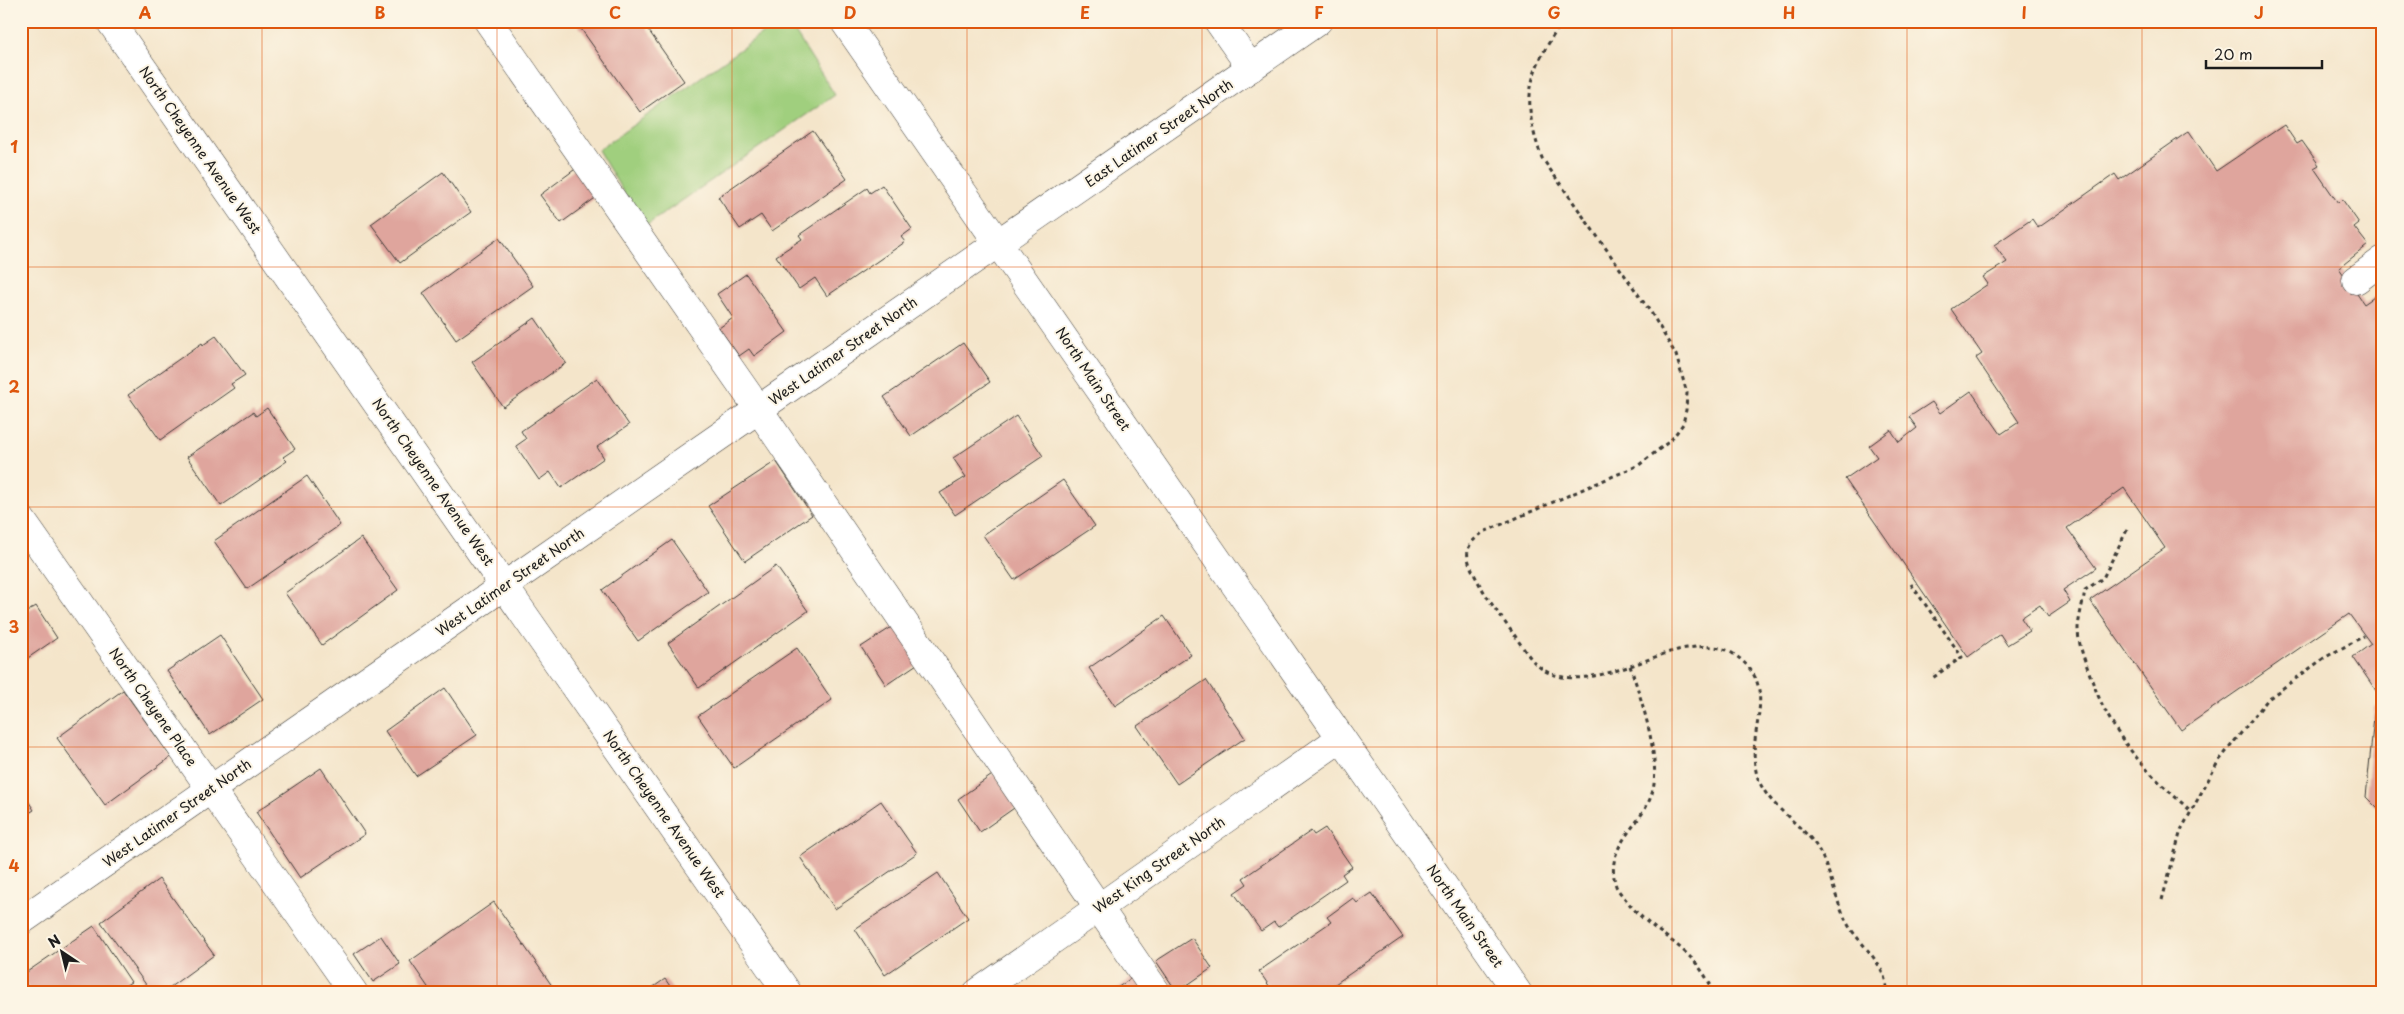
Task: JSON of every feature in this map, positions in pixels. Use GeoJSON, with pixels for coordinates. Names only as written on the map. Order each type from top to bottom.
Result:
{"type":"FeatureCollection","features":[{"type":"Feature","properties":{"kind":"street","name":"North Cheyenne Avenue West"},"geometry":{"type":"LineString","coordinates":[[110,21],[788,993]]}},
{"type":"Feature","properties":{"kind":"street"},"geometry":{"type":"LineString","coordinates":[[488,21],[759,410],[1157,993]]}},
{"type":"Feature","properties":{"kind":"street","name":"North Main Street"},"geometry":{"type":"LineString","coordinates":[[844,21],[1000,243],[1518,993]]}},
{"type":"Feature","properties":{"kind":"street"},"geometry":{"type":"LineString","coordinates":[[1218,21],[1251,68]]}},
{"type":"Feature","properties":{"kind":"street","name":"East Latimer Street North"},"geometry":{"type":"LineString","coordinates":[[1000,243],[1318,21]]}},
{"type":"Feature","properties":{"kind":"street","name":"West Latimer Street North"},"geometry":{"type":"LineString","coordinates":[[21,921],[1000,243]]}},
{"type":"Feature","properties":{"kind":"street"},"geometry":{"type":"LineString","coordinates":[[2356,280],[2383,260]]}},
{"type":"Feature","properties":{"kind":"street","name":"North Cheyene Place"},"geometry":{"type":"LineString","coordinates":[[21,519],[354,993]]}},
{"type":"Feature","properties":{"kind":"street","name":"West King Street North"},"geometry":{"type":"LineString","coordinates":[[977,993],[1341,738]]}},
{"type":"Feature","properties":{"kind":"path"},"geometry":{"type":"LineString","coordinates":[[1563,21],[1537,64],[1530,86],[1528,108],[1531,131],[1542,158],[1652,314],[1676,355],[1684,377],[1687,394],[1686,410],[1683,424],[1671,440],[1639,465],[1484,532],[1472,540],[1467,551],[1471,569],[1484,593],[1535,663],[1547,672],[1565,678],[1588,677],[1630,666],[1670,651],[1695,647],[1716,648],[1731,652],[1746,667],[1755,678],[1760,693],[1761,709],[1754,751],[1758,781],[1765,792],[1814,843],[1822,856],[1839,906],[1850,928],[1881,970],[1885,978],[1886,993]]}},
{"type":"Feature","properties":{"kind":"path"},"geometry":{"type":"LineString","coordinates":[[2127,530],[2103,578],[2085,590],[2078,628],[2080,649],[2097,695],[2123,742],[2151,776],[2191,812]]}},
{"type":"Feature","properties":{"kind":"path"},"geometry":{"type":"LineString","coordinates":[[1911,584],[1962,657],[1931,679]]}},
{"type":"Feature","properties":{"kind":"path"},"geometry":{"type":"LineString","coordinates":[[2162,900],[2181,830],[2218,762],[2268,699],[2324,658],[2364,636]]}},
{"type":"Feature","properties":{"kind":"path"},"geometry":{"type":"LineString","coordinates":[[1630,666],[1641,697],[1653,759],[1654,784],[1649,803],[1615,852],[1612,866],[1617,888],[1634,911],[1652,928],[1690,957],[1715,993]]}},
{"type":"Feature","properties":{"kind":"green space"},"geometry":{"type":"Polygon","coordinates":[[[780,21],[788,21],[835,95],[644,227],[598,150],[780,21]]]}},
{"type":"Feature","properties":{"kind":"building"},"geometry":{"type":"Polygon","coordinates":[[[585,21],[642,21],[684,81],[640,112],[579,26],[585,21]]]}},
{"type":"Feature","properties":{"kind":"building"},"geometry":{"type":"Polygon","coordinates":[[[2284,125],[2297,144],[2302,141],[2319,165],[2314,168],[2338,203],[2342,199],[2359,223],[2354,227],[2368,245],[2339,268],[2364,304],[2383,291],[2383,701],[2353,657],[2371,644],[2349,614],[2181,730],[2090,600],[2165,548],[2124,488],[2067,528],[2096,568],[2063,590],[2070,602],[2048,617],[2040,605],[2021,618],[2030,631],[2007,645],[2000,634],[1968,657],[1845,479],[1877,457],[1869,446],[1891,430],[1899,442],[1917,428],[1909,417],[1932,402],[1940,413],[1971,391],[2001,434],[2019,422],[1976,358],[1982,354],[1951,309],[1988,284],[1983,277],[2007,262],[1994,245],[2032,219],[2038,228],[2115,174],[2119,180],[2189,131],[2216,171],[2284,125]]]}},
{"type":"Feature","properties":{"kind":"building"},"geometry":{"type":"Polygon","coordinates":[[[813,131],[847,179],[772,231],[761,215],[740,229],[718,197],[813,131]]]}},
{"type":"Feature","properties":{"kind":"building"},"geometry":{"type":"Polygon","coordinates":[[[578,167],[598,196],[561,223],[540,195],[578,167]]]}},
{"type":"Feature","properties":{"kind":"building"},"geometry":{"type":"Polygon","coordinates":[[[443,172],[471,212],[400,263],[371,224],[443,172]]]}},
{"type":"Feature","properties":{"kind":"building"},"geometry":{"type":"Polygon","coordinates":[[[882,185],[912,229],[901,237],[905,242],[827,296],[815,278],[799,289],[776,256],[802,239],[799,235],[867,188],[870,193],[882,185]]]}},
{"type":"Feature","properties":{"kind":"building"},"geometry":{"type":"Polygon","coordinates":[[[499,238],[533,286],[456,340],[423,293],[499,238]]]}},
{"type":"Feature","properties":{"kind":"building"},"geometry":{"type":"Polygon","coordinates":[[[746,274],[787,332],[754,356],[749,349],[739,356],[719,328],[733,318],[717,294],[746,274]]]}},
{"type":"Feature","properties":{"kind":"building"},"geometry":{"type":"Polygon","coordinates":[[[535,318],[566,363],[503,407],[472,362],[535,318]]]}},
{"type":"Feature","properties":{"kind":"building"},"geometry":{"type":"Polygon","coordinates":[[[216,336],[245,375],[231,384],[234,388],[160,440],[128,395],[202,343],[203,345],[216,336]]]}},
{"type":"Feature","properties":{"kind":"building"},"geometry":{"type":"Polygon","coordinates":[[[963,343],[990,382],[911,436],[884,397],[963,343]]]}},
{"type":"Feature","properties":{"kind":"building"},"geometry":{"type":"Polygon","coordinates":[[[597,378],[629,425],[597,447],[604,458],[561,488],[550,472],[539,480],[516,446],[526,439],[521,431],[597,378]]]}},
{"type":"Feature","properties":{"kind":"building"},"geometry":{"type":"Polygon","coordinates":[[[267,408],[295,449],[283,457],[287,461],[221,506],[187,457],[253,412],[256,416],[267,408]]]}},
{"type":"Feature","properties":{"kind":"building"},"geometry":{"type":"Polygon","coordinates":[[[1016,416],[1043,456],[955,515],[940,493],[966,477],[953,458],[1016,416]]]}},
{"type":"Feature","properties":{"kind":"building"},"geometry":{"type":"Polygon","coordinates":[[[776,461],[812,515],[745,561],[708,506],[776,461]]]}},
{"type":"Feature","properties":{"kind":"building"},"geometry":{"type":"Polygon","coordinates":[[[307,476],[340,525],[247,589],[214,541],[307,476]]]}},
{"type":"Feature","properties":{"kind":"building"},"geometry":{"type":"Polygon","coordinates":[[[1063,480],[1095,526],[1014,580],[983,535],[1063,480]]]}},
{"type":"Feature","properties":{"kind":"building"},"geometry":{"type":"Polygon","coordinates":[[[361,538],[398,590],[322,645],[285,593],[361,538]]]}},
{"type":"Feature","properties":{"kind":"building"},"geometry":{"type":"Polygon","coordinates":[[[672,540],[708,592],[638,641],[602,590],[672,540]]]}},
{"type":"Feature","properties":{"kind":"building"},"geometry":{"type":"Polygon","coordinates":[[[776,566],[808,611],[699,688],[668,643],[776,566]]]}},
{"type":"Feature","properties":{"kind":"building"},"geometry":{"type":"Polygon","coordinates":[[[36,606],[57,638],[22,662],[21,616],[36,606]]]}},
{"type":"Feature","properties":{"kind":"building"},"geometry":{"type":"Polygon","coordinates":[[[1164,616],[1191,655],[1115,706],[1089,668],[1164,616]]]}},
{"type":"Feature","properties":{"kind":"building"},"geometry":{"type":"Polygon","coordinates":[[[895,625],[920,662],[886,685],[861,647],[895,625]]]}},
{"type":"Feature","properties":{"kind":"building"},"geometry":{"type":"Polygon","coordinates":[[[220,635],[263,699],[210,735],[167,671],[220,635]]]}},
{"type":"Feature","properties":{"kind":"building"},"geometry":{"type":"Polygon","coordinates":[[[797,648],[832,700],[734,768],[698,716],[797,648]]]}},
{"type":"Feature","properties":{"kind":"building"},"geometry":{"type":"Polygon","coordinates":[[[1206,680],[1245,738],[1177,784],[1137,726],[1206,680]]]}},
{"type":"Feature","properties":{"kind":"building"},"geometry":{"type":"Polygon","coordinates":[[[445,688],[477,735],[416,776],[385,731],[445,688]]]}},
{"type":"Feature","properties":{"kind":"building"},"geometry":{"type":"Polygon","coordinates":[[[123,690],[171,757],[105,805],[57,738],[123,690]]]}},
{"type":"Feature","properties":{"kind":"building"},"geometry":{"type":"Polygon","coordinates":[[[2383,702],[2383,814],[2366,797],[2375,707],[2383,702]]]}},
{"type":"Feature","properties":{"kind":"building"},"geometry":{"type":"Polygon","coordinates":[[[321,768],[365,834],[300,878],[256,812],[321,768]]]}},
{"type":"Feature","properties":{"kind":"building"},"geometry":{"type":"Polygon","coordinates":[[[995,773],[1017,806],[980,832],[958,799],[995,773]]]}},
{"type":"Feature","properties":{"kind":"building"},"geometry":{"type":"Polygon","coordinates":[[[21,790],[34,810],[21,818],[21,790]]]}},
{"type":"Feature","properties":{"kind":"building"},"geometry":{"type":"Polygon","coordinates":[[[881,801],[917,853],[835,909],[800,857],[881,801]]]}},
{"type":"Feature","properties":{"kind":"building"},"geometry":{"type":"Polygon","coordinates":[[[1325,828],[1352,867],[1342,874],[1346,880],[1278,927],[1274,922],[1261,931],[1234,893],[1247,884],[1243,878],[1311,831],[1314,835],[1325,828]]]}},
{"type":"Feature","properties":{"kind":"building"},"geometry":{"type":"Polygon","coordinates":[[[938,873],[968,918],[885,975],[855,929],[938,873]]]}},
{"type":"Feature","properties":{"kind":"building"},"geometry":{"type":"Polygon","coordinates":[[[159,879],[214,955],[162,993],[152,993],[101,922],[159,879]]]}},
{"type":"Feature","properties":{"kind":"building"},"geometry":{"type":"Polygon","coordinates":[[[1372,893],[1403,937],[1322,993],[1274,993],[1259,971],[1331,922],[1327,917],[1353,898],[1357,903],[1372,893]]]}},
{"type":"Feature","properties":{"kind":"building"},"geometry":{"type":"Polygon","coordinates":[[[494,902],[557,993],[432,993],[410,961],[494,902]]]}},
{"type":"Feature","properties":{"kind":"building"},"geometry":{"type":"Polygon","coordinates":[[[94,926],[131,982],[114,993],[31,993],[21,976],[94,926]]]}},
{"type":"Feature","properties":{"kind":"building"},"geometry":{"type":"Polygon","coordinates":[[[381,936],[400,964],[373,982],[354,954],[381,936]]]}},
{"type":"Feature","properties":{"kind":"building"},"geometry":{"type":"Polygon","coordinates":[[[1192,938],[1212,968],[1177,992],[1156,961],[1192,938]]]}},
{"type":"Feature","properties":{"kind":"building"},"geometry":{"type":"Polygon","coordinates":[[[1134,976],[1146,993],[1110,993],[1134,976]]]}},
{"type":"Feature","properties":{"kind":"building"},"geometry":{"type":"Polygon","coordinates":[[[665,979],[675,993],[645,993],[665,979]]]}}]}
